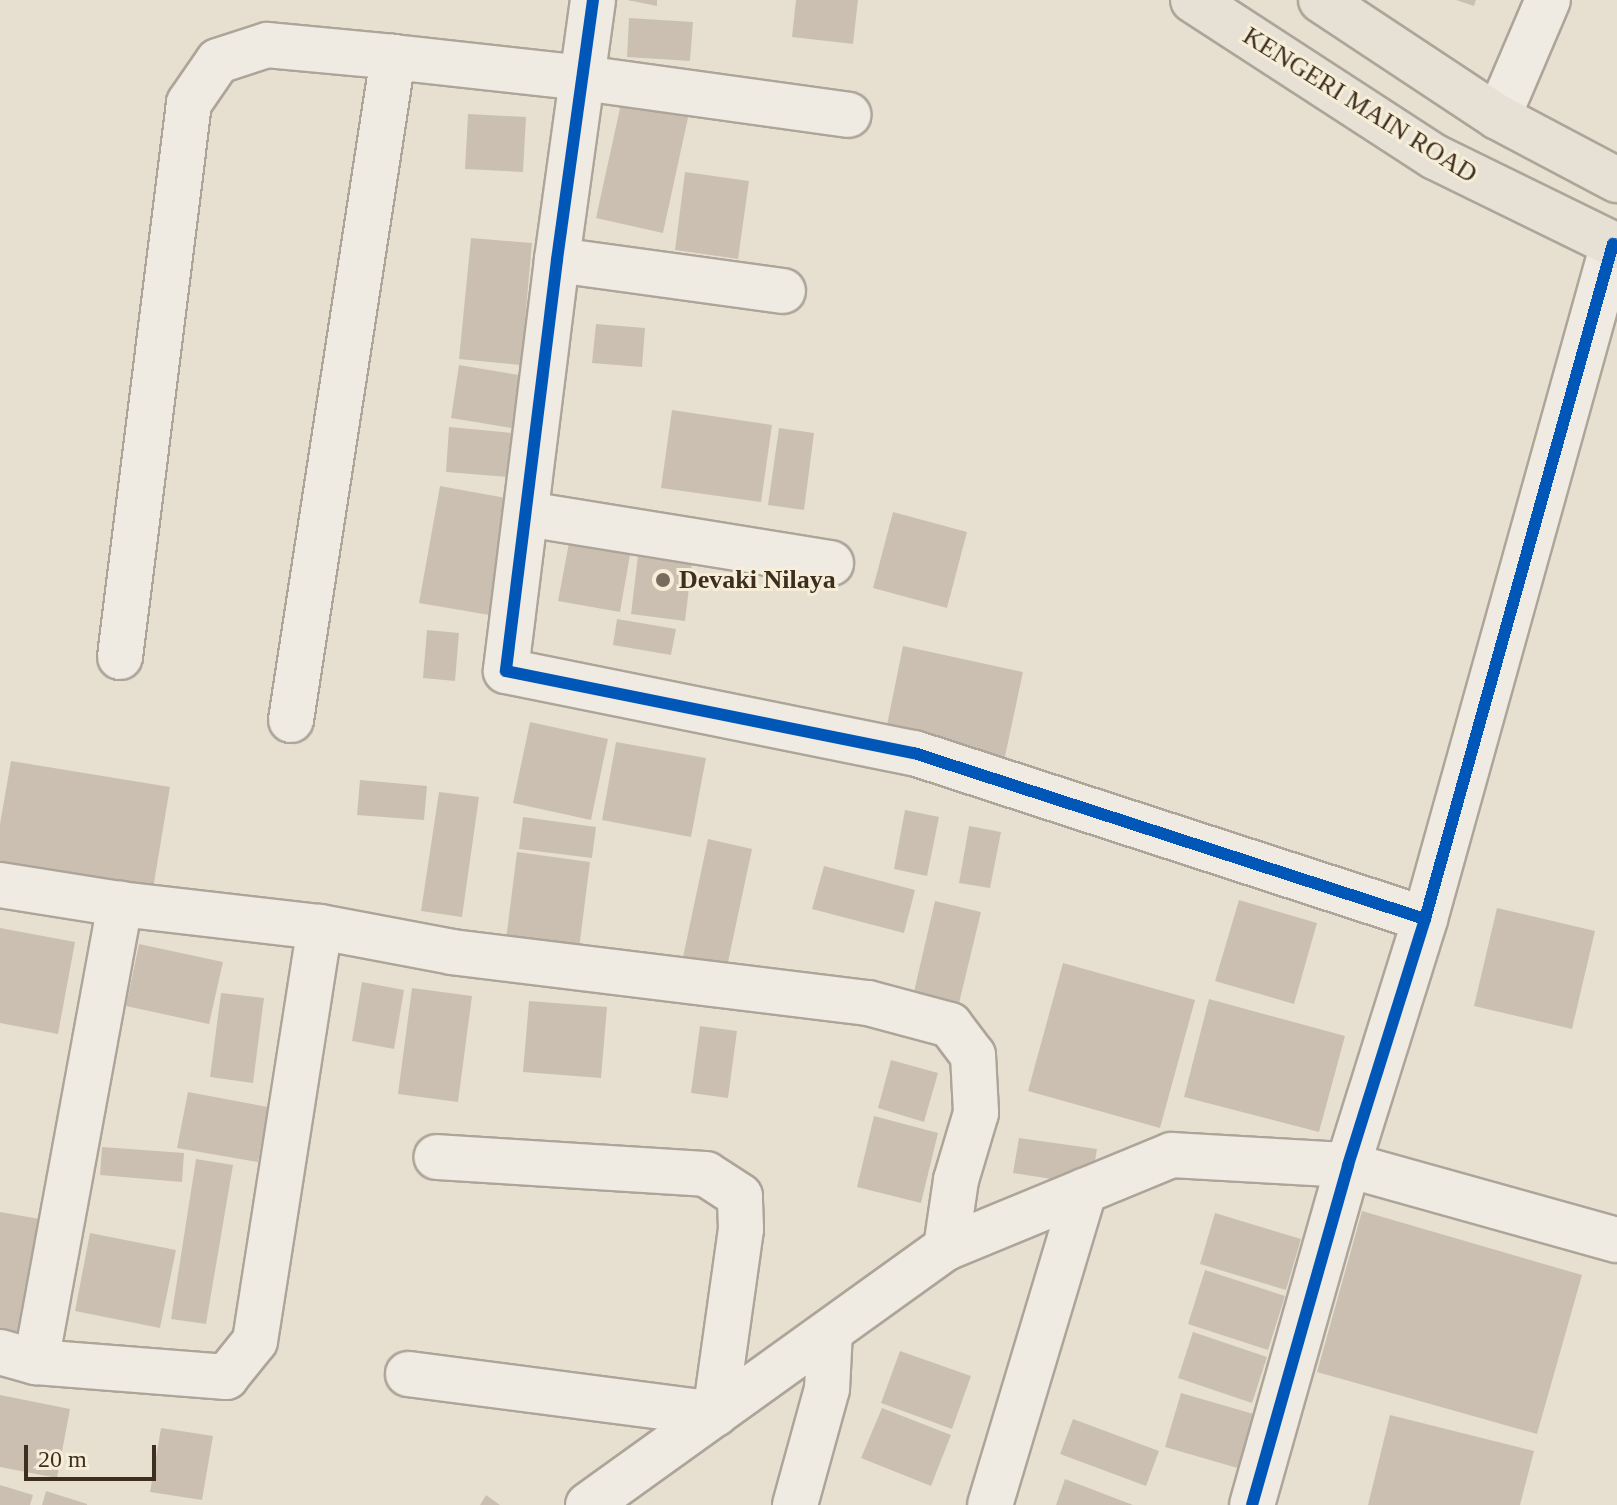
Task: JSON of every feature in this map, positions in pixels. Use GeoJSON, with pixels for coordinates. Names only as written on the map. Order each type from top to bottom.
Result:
{"type":"FeatureCollection","features":[{"type":"Feature","properties":{"kind":"main road","name":"KENGERI MAIN ROAD"},"geometry":{"type":"LineString","coordinates":[[1193,0],[1435,157],[1615,245]]}},
{"type":"Feature","properties":{"kind":"main road"},"geometry":{"type":"LineString","coordinates":[[1321,0],[1498,117],[1617,180]]}},
{"type":"Feature","properties":{"kind":"street"},"geometry":{"type":"LineString","coordinates":[[593,0],[506,671],[914,753],[1425,919]]}},
{"type":"Feature","properties":{"kind":"street"},"geometry":{"type":"LineString","coordinates":[[1498,117],[1548,0]]}},
{"type":"Feature","properties":{"kind":"street"},"geometry":{"type":"LineString","coordinates":[[120,657],[189,103],[218,61],[267,45],[583,78],[848,115]]}},
{"type":"Feature","properties":{"kind":"street"},"geometry":{"type":"LineString","coordinates":[[291,720],[393,57]]}},
{"type":"Feature","properties":{"kind":"street"},"geometry":{"type":"LineString","coordinates":[[1252,1505],[1348,1165],[1425,919],[1615,245]]}},
{"type":"Feature","properties":{"kind":"street"},"geometry":{"type":"LineString","coordinates":[[557,260],[783,291]]}},
{"type":"Feature","properties":{"kind":"street"},"geometry":{"type":"LineString","coordinates":[[527,514],[831,563]]}},
{"type":"Feature","properties":{"kind":"street"},"geometry":{"type":"LineString","coordinates":[[0,885],[120,904],[320,927],[452,952],[868,1003],[950,1025],[973,1055],[976,1113],[956,1180],[946,1248]]}},
{"type":"Feature","properties":{"kind":"street"},"geometry":{"type":"LineString","coordinates":[[120,904],[18,1357],[226,1377],[255,1341],[320,927]]}},
{"type":"Feature","properties":{"kind":"street"},"geometry":{"type":"LineString","coordinates":[[588,1505],[946,1248],[1172,1155],[1348,1165],[1617,1240]]}},
{"type":"Feature","properties":{"kind":"street"},"geometry":{"type":"LineString","coordinates":[[437,1157],[706,1174],[740,1196],[741,1229],[715,1414]]}},
{"type":"Feature","properties":{"kind":"street"},"geometry":{"type":"LineString","coordinates":[[990,1505],[1084,1191]]}},
{"type":"Feature","properties":{"kind":"street"},"geometry":{"type":"LineString","coordinates":[[795,1505],[827,1389],[830,1332]]}},
{"type":"Feature","properties":{"kind":"street"},"geometry":{"type":"LineString","coordinates":[[408,1374],[715,1414]]}},
{"type":"Feature","properties":{"kind":"building"},"geometry":{"type":"Polygon","coordinates":[[[627,0],[657,0],[657,6],[627,0]]]}},
{"type":"Feature","properties":{"kind":"building"},"geometry":{"type":"Polygon","coordinates":[[[796,0],[858,0],[853,44],[792,37],[796,0]]]}},
{"type":"Feature","properties":{"kind":"building"},"geometry":{"type":"Polygon","coordinates":[[[1456,0],[1476,0],[1474,6],[1456,0]]]}},
{"type":"Feature","properties":{"kind":"building"},"geometry":{"type":"Polygon","coordinates":[[[629,18],[693,22],[690,61],[627,57],[629,18]]]}},
{"type":"Feature","properties":{"kind":"building"},"geometry":{"type":"Polygon","coordinates":[[[622,99],[689,113],[663,233],[596,218],[622,99]]]}},
{"type":"Feature","properties":{"kind":"building"},"geometry":{"type":"Polygon","coordinates":[[[468,114],[526,117],[523,172],[465,169],[468,114]]]}},
{"type":"Feature","properties":{"kind":"building"},"geometry":{"type":"Polygon","coordinates":[[[685,172],[749,181],[738,259],[675,250],[685,172]]]}},
{"type":"Feature","properties":{"kind":"building"},"geometry":{"type":"Polygon","coordinates":[[[471,238],[532,243],[521,365],[459,359],[471,238]]]}},
{"type":"Feature","properties":{"kind":"building"},"geometry":{"type":"Polygon","coordinates":[[[596,324],[645,328],[642,367],[592,363],[596,324]]]}},
{"type":"Feature","properties":{"kind":"building"},"geometry":{"type":"Polygon","coordinates":[[[459,365],[525,376],[517,429],[451,418],[459,365]]]}},
{"type":"Feature","properties":{"kind":"building"},"geometry":{"type":"Polygon","coordinates":[[[672,410],[772,425],[761,502],[661,488],[672,410]]]}},
{"type":"Feature","properties":{"kind":"building"},"geometry":{"type":"Polygon","coordinates":[[[449,427],[513,433],[508,477],[446,472],[449,427]]]}},
{"type":"Feature","properties":{"kind":"building"},"geometry":{"type":"Polygon","coordinates":[[[779,428],[814,433],[804,510],[768,505],[779,428]]]}},
{"type":"Feature","properties":{"kind":"building"},"geometry":{"type":"Polygon","coordinates":[[[440,486],[522,501],[501,617],[419,603],[440,486]]]}},
{"type":"Feature","properties":{"kind":"building"},"geometry":{"type":"Polygon","coordinates":[[[893,512],[967,532],[947,608],[873,588],[893,512]]]}},
{"type":"Feature","properties":{"kind":"building"},"geometry":{"type":"Polygon","coordinates":[[[573,522],[634,532],[620,612],[558,601],[573,522]]]}},
{"type":"Feature","properties":{"kind":"building","name":"Devaki Nilaya"},"geometry":{"type":"Polygon","coordinates":[[[640,539],[694,547],[685,621],[631,614],[640,539]]]}},
{"type":"Feature","properties":{"kind":"building"},"geometry":{"type":"Polygon","coordinates":[[[617,619],[676,629],[671,655],[613,645],[617,619]]]}},
{"type":"Feature","properties":{"kind":"building"},"geometry":{"type":"Polygon","coordinates":[[[427,630],[459,633],[455,681],[423,678],[427,630]]]}},
{"type":"Feature","properties":{"kind":"building"},"geometry":{"type":"Polygon","coordinates":[[[903,646],[1023,672],[1004,761],[885,735],[903,646]]]}},
{"type":"Feature","properties":{"kind":"building"},"geometry":{"type":"Polygon","coordinates":[[[530,722],[608,739],[591,820],[513,803],[530,722]]]}},
{"type":"Feature","properties":{"kind":"building"},"geometry":{"type":"Polygon","coordinates":[[[616,742],[706,758],[691,837],[602,820],[616,742]]]}},
{"type":"Feature","properties":{"kind":"building"},"geometry":{"type":"Polygon","coordinates":[[[11,761],[170,787],[152,895],[0,870],[0,824],[11,761]]]}},
{"type":"Feature","properties":{"kind":"building"},"geometry":{"type":"Polygon","coordinates":[[[360,780],[427,786],[424,820],[357,815],[360,780]]]}},
{"type":"Feature","properties":{"kind":"building"},"geometry":{"type":"Polygon","coordinates":[[[439,792],[479,797],[462,917],[421,911],[439,792]]]}},
{"type":"Feature","properties":{"kind":"building"},"geometry":{"type":"Polygon","coordinates":[[[905,810],[939,817],[927,876],[894,869],[905,810]]]}},
{"type":"Feature","properties":{"kind":"building"},"geometry":{"type":"Polygon","coordinates":[[[523,817],[596,827],[592,858],[519,849],[523,817]]]}},
{"type":"Feature","properties":{"kind":"building"},"geometry":{"type":"Polygon","coordinates":[[[969,826],[1001,832],[990,888],[959,883],[969,826]]]}},
{"type":"Feature","properties":{"kind":"building"},"geometry":{"type":"Polygon","coordinates":[[[708,839],[752,849],[727,967],[683,957],[708,839]]]}},
{"type":"Feature","properties":{"kind":"building"},"geometry":{"type":"Polygon","coordinates":[[[517,852],[590,862],[579,949],[506,940],[517,852]]]}},
{"type":"Feature","properties":{"kind":"building"},"geometry":{"type":"Polygon","coordinates":[[[824,866],[915,890],[904,933],[812,909],[824,866]]]}},
{"type":"Feature","properties":{"kind":"building"},"geometry":{"type":"Polygon","coordinates":[[[1239,900],[1317,923],[1294,1004],[1215,981],[1239,900]]]}},
{"type":"Feature","properties":{"kind":"building"},"geometry":{"type":"Polygon","coordinates":[[[935,901],[981,912],[955,1020],[910,1009],[935,901]]]}},
{"type":"Feature","properties":{"kind":"building"},"geometry":{"type":"Polygon","coordinates":[[[1497,908],[1595,931],[1572,1029],[1474,1006],[1497,908]]]}},
{"type":"Feature","properties":{"kind":"building"},"geometry":{"type":"Polygon","coordinates":[[[0,928],[75,942],[58,1034],[0,1023],[0,928]]]}},
{"type":"Feature","properties":{"kind":"building"},"geometry":{"type":"Polygon","coordinates":[[[139,944],[223,962],[209,1024],[126,1006],[139,944]]]}},
{"type":"Feature","properties":{"kind":"building"},"geometry":{"type":"Polygon","coordinates":[[[1063,963],[1195,1000],[1160,1128],[1028,1091],[1063,963]]]}},
{"type":"Feature","properties":{"kind":"building"},"geometry":{"type":"Polygon","coordinates":[[[362,982],[404,990],[394,1049],[352,1041],[362,982]]]}},
{"type":"Feature","properties":{"kind":"building"},"geometry":{"type":"Polygon","coordinates":[[[412,988],[472,996],[458,1102],[398,1094],[412,988]]]}},
{"type":"Feature","properties":{"kind":"building"},"geometry":{"type":"Polygon","coordinates":[[[221,993],[264,998],[253,1083],[210,1077],[221,993]]]}},
{"type":"Feature","properties":{"kind":"building"},"geometry":{"type":"Polygon","coordinates":[[[1209,999],[1345,1036],[1319,1132],[1184,1097],[1209,999]]]}},
{"type":"Feature","properties":{"kind":"building"},"geometry":{"type":"Polygon","coordinates":[[[529,1001],[607,1007],[601,1078],[523,1072],[529,1001]]]}},
{"type":"Feature","properties":{"kind":"building"},"geometry":{"type":"Polygon","coordinates":[[[700,1026],[737,1031],[728,1098],[691,1093],[700,1026]]]}},
{"type":"Feature","properties":{"kind":"building"},"geometry":{"type":"Polygon","coordinates":[[[891,1060],[938,1073],[924,1122],[878,1108],[891,1060]]]}},
{"type":"Feature","properties":{"kind":"building"},"geometry":{"type":"Polygon","coordinates":[[[188,1092],[268,1107],[258,1162],[177,1148],[188,1092]]]}},
{"type":"Feature","properties":{"kind":"building"},"geometry":{"type":"Polygon","coordinates":[[[874,1116],[938,1133],[921,1203],[857,1187],[874,1116]]]}},
{"type":"Feature","properties":{"kind":"building"},"geometry":{"type":"Polygon","coordinates":[[[1019,1138],[1097,1149],[1091,1185],[1013,1173],[1019,1138]]]}},
{"type":"Feature","properties":{"kind":"building"},"geometry":{"type":"Polygon","coordinates":[[[102,1147],[184,1153],[182,1182],[100,1175],[102,1147]]]}},
{"type":"Feature","properties":{"kind":"building"},"geometry":{"type":"Polygon","coordinates":[[[196,1159],[233,1165],[206,1324],[171,1319],[196,1159]]]}},
{"type":"Feature","properties":{"kind":"building"},"geometry":{"type":"Polygon","coordinates":[[[1362,1211],[1582,1275],[1537,1434],[1317,1372],[1362,1211]]]}},
{"type":"Feature","properties":{"kind":"building"},"geometry":{"type":"Polygon","coordinates":[[[0,1212],[51,1221],[30,1337],[0,1332],[0,1212]]]}},
{"type":"Feature","properties":{"kind":"building"},"geometry":{"type":"Polygon","coordinates":[[[1215,1213],[1301,1239],[1286,1290],[1200,1264],[1215,1213]]]}},
{"type":"Feature","properties":{"kind":"building"},"geometry":{"type":"Polygon","coordinates":[[[90,1233],[176,1250],[160,1328],[75,1311],[90,1233]]]}},
{"type":"Feature","properties":{"kind":"building"},"geometry":{"type":"Polygon","coordinates":[[[1205,1270],[1285,1296],[1268,1350],[1188,1324],[1205,1270]]]}},
{"type":"Feature","properties":{"kind":"building"},"geometry":{"type":"Polygon","coordinates":[[[1193,1332],[1267,1357],[1252,1403],[1178,1378],[1193,1332]]]}},
{"type":"Feature","properties":{"kind":"building"},"geometry":{"type":"Polygon","coordinates":[[[900,1351],[971,1376],[952,1429],[881,1403],[900,1351]]]}},
{"type":"Feature","properties":{"kind":"building"},"geometry":{"type":"Polygon","coordinates":[[[1181,1393],[1257,1415],[1241,1469],[1165,1447],[1181,1393]]]}},
{"type":"Feature","properties":{"kind":"building"},"geometry":{"type":"Polygon","coordinates":[[[0,1395],[70,1409],[57,1478],[0,1467],[0,1395]]]}},
{"type":"Feature","properties":{"kind":"building"},"geometry":{"type":"Polygon","coordinates":[[[882,1408],[951,1435],[931,1486],[861,1458],[882,1408]]]}},
{"type":"Feature","properties":{"kind":"building"},"geometry":{"type":"Polygon","coordinates":[[[1390,1415],[1534,1451],[1520,1505],[1368,1505],[1390,1415]]]}},
{"type":"Feature","properties":{"kind":"building"},"geometry":{"type":"Polygon","coordinates":[[[1073,1419],[1159,1451],[1146,1486],[1060,1454],[1073,1419]]]}},
{"type":"Feature","properties":{"kind":"building"},"geometry":{"type":"Polygon","coordinates":[[[161,1428],[213,1436],[202,1500],[150,1492],[161,1428]]]}},
{"type":"Feature","properties":{"kind":"building"},"geometry":{"type":"Polygon","coordinates":[[[1065,1479],[1133,1505],[1056,1505],[1065,1479]]]}},
{"type":"Feature","properties":{"kind":"building"},"geometry":{"type":"Polygon","coordinates":[[[0,1485],[33,1495],[30,1505],[0,1505],[0,1485]]]}},
{"type":"Feature","properties":{"kind":"building"},"geometry":{"type":"Polygon","coordinates":[[[46,1491],[87,1504],[87,1505],[42,1505],[46,1491]]]}},
{"type":"Feature","properties":{"kind":"building"},"geometry":{"type":"Polygon","coordinates":[[[486,1495],[500,1505],[480,1505],[486,1495]]]}},
{"type":"Feature","properties":{"kind":"cycle path"},"geometry":{"type":"LineString","coordinates":[[593,0],[506,671],[914,753],[1425,919]]}},
{"type":"Feature","properties":{"kind":"cycle path"},"geometry":{"type":"LineString","coordinates":[[1252,1505],[1348,1165],[1425,919],[1613,244]]}},
{"type":"Feature","properties":{"kind":"place","name":"Devaki Nilaya"},"geometry":{"type":"Point","coordinates":[663,580]}}]}
